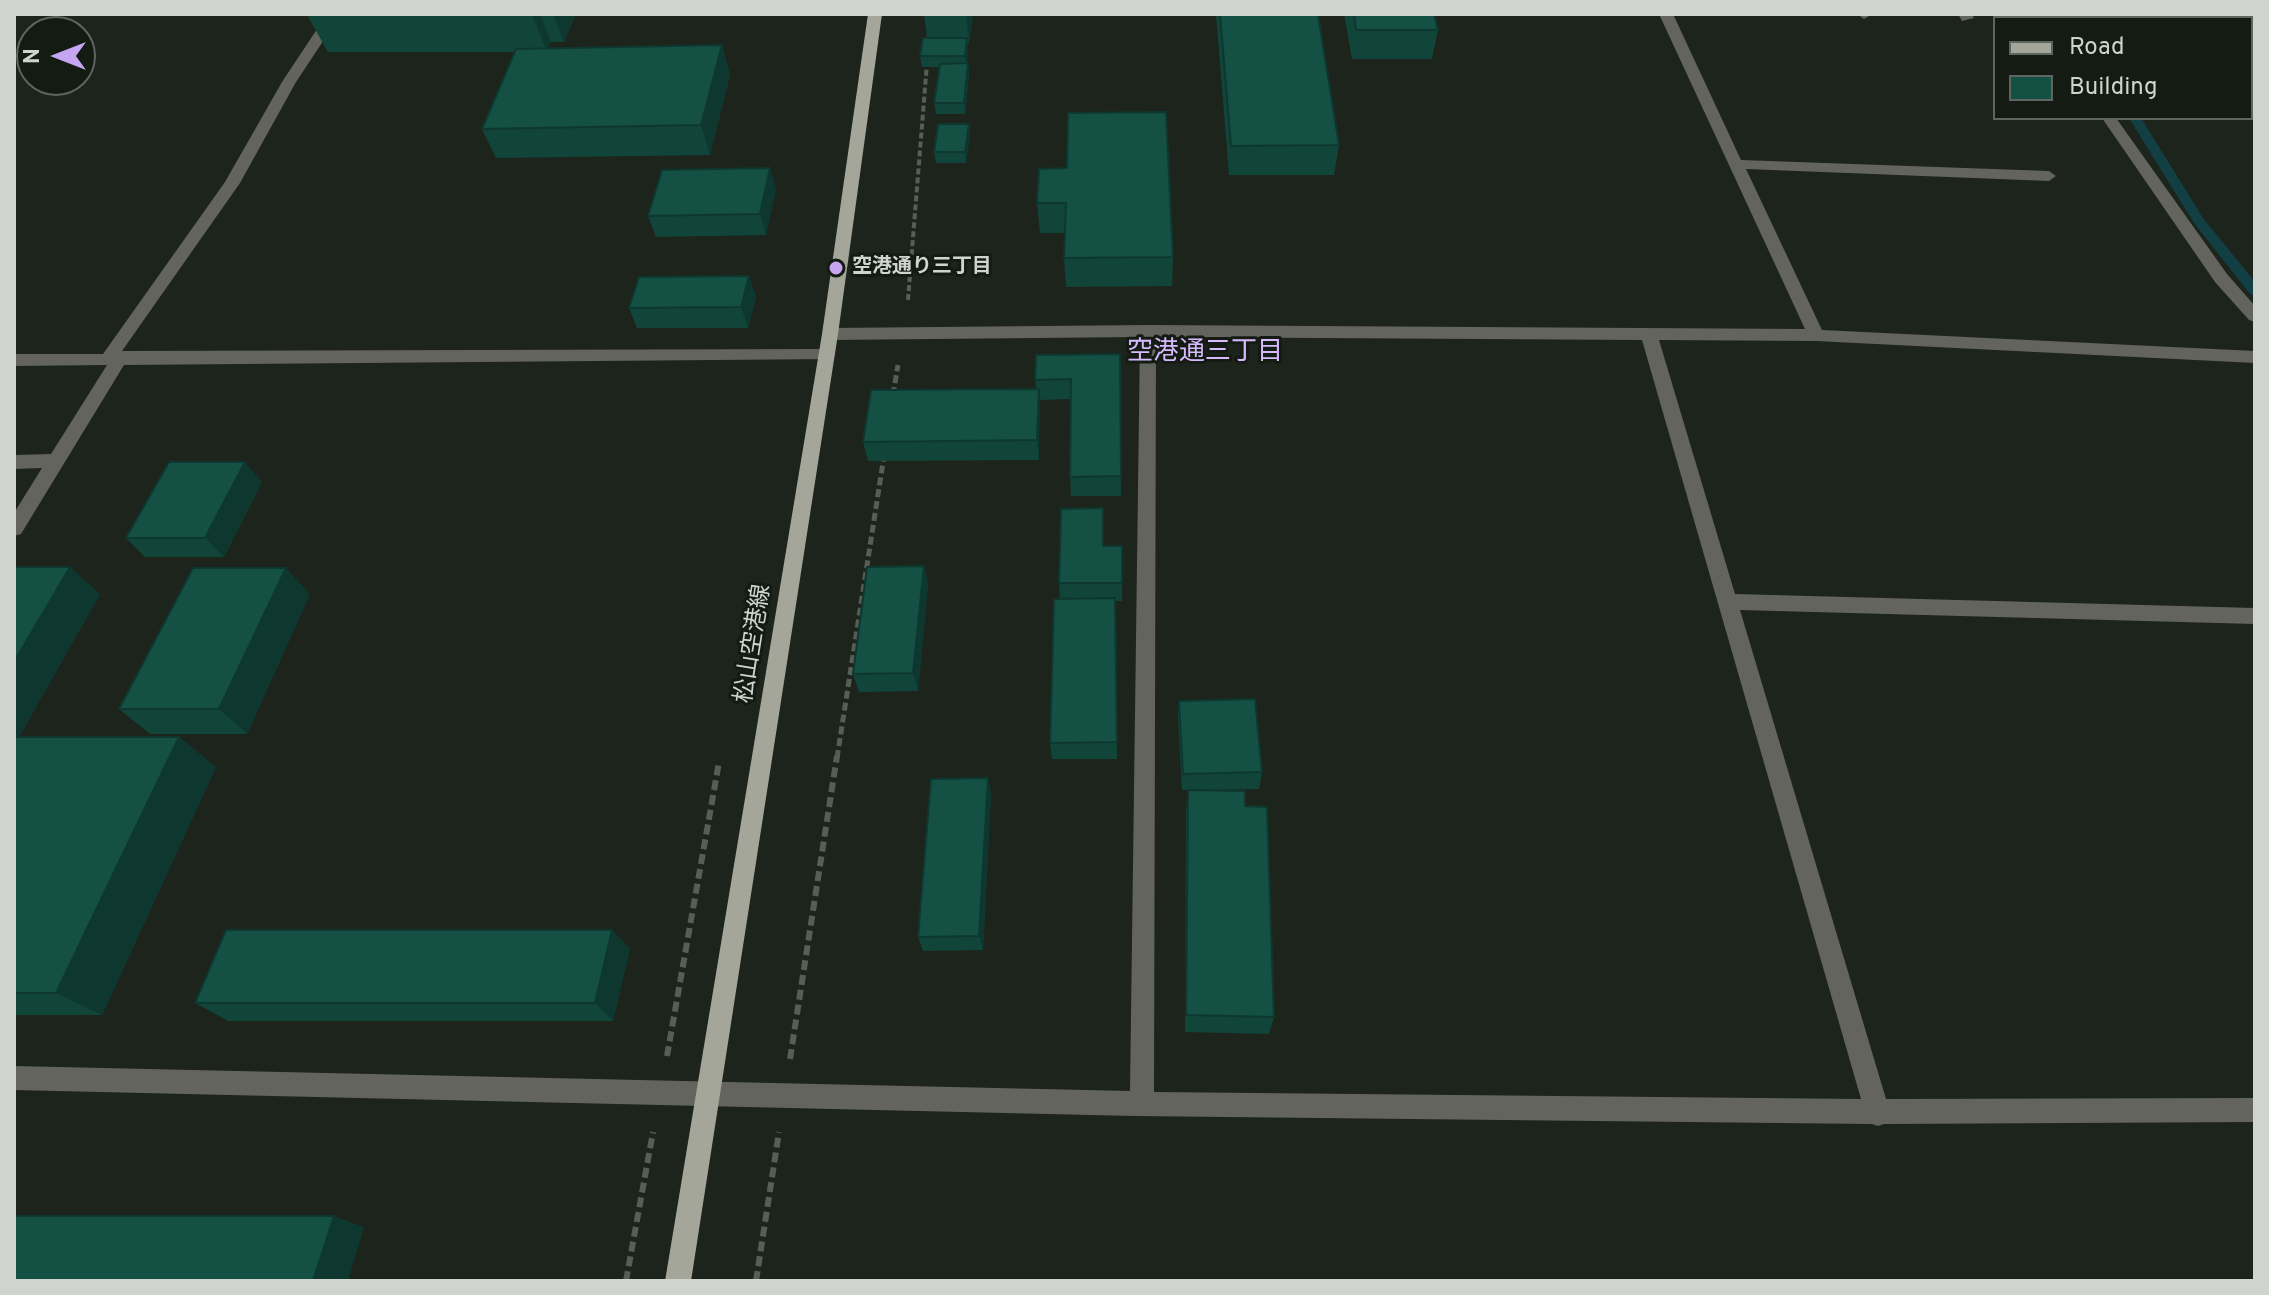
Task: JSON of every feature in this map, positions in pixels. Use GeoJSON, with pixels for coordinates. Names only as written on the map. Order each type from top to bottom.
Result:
{"type":"FeatureCollection","features":[{"type":"Feature","properties":{"kind":"main road","name":"松山空港線"},"geometry":{"type":"LineString","coordinates":[[678,1281],[827,355],[875,14]]}},
{"type":"Feature","properties":{"kind":"street"},"geometry":{"type":"LineString","coordinates":[[14,529],[115,357],[232,183],[282,94],[334,14]]}},
{"type":"Feature","properties":{"kind":"street"},"geometry":{"type":"LineString","coordinates":[[1666,14],[1816,335]]}},
{"type":"Feature","properties":{"kind":"street"},"geometry":{"type":"LineString","coordinates":[[2110,120],[2221,278],[2255,316]]}},
{"type":"Feature","properties":{"kind":"street"},"geometry":{"type":"LineString","coordinates":[[1737,164],[2049,176]]}},
{"type":"Feature","properties":{"kind":"street"},"geometry":{"type":"LineString","coordinates":[[830,334],[1148,331],[1816,335],[2255,357]]}},
{"type":"Feature","properties":{"kind":"street"},"geometry":{"type":"LineString","coordinates":[[1142,1102],[1148,331]]}},
{"type":"Feature","properties":{"kind":"street"},"geometry":{"type":"LineString","coordinates":[[1649,334],[1878,1114]]}},
{"type":"Feature","properties":{"kind":"street"},"geometry":{"type":"LineString","coordinates":[[14,360],[827,355]]}},
{"type":"Feature","properties":{"kind":"street"},"geometry":{"type":"LineString","coordinates":[[14,462],[56,461]]}},
{"type":"Feature","properties":{"kind":"street"},"geometry":{"type":"LineString","coordinates":[[1728,602],[2255,616]]}},
{"type":"Feature","properties":{"kind":"street"},"geometry":{"type":"LineString","coordinates":[[14,1078],[710,1094],[1878,1114],[2255,1110]]}},
{"type":"Feature","properties":{"kind":"path"},"geometry":{"type":"LineString","coordinates":[[891,411],[903,333],[927,60]]}},
{"type":"Feature","properties":{"kind":"path"},"geometry":{"type":"LineString","coordinates":[[756,1281],[886,442]]}},
{"type":"Feature","properties":{"kind":"building"},"geometry":{"type":"Polygon","coordinates":[[[308,14],[532,14],[307,15],[308,14]]]}},
{"type":"Feature","properties":{"kind":"building"},"geometry":{"type":"Polygon","coordinates":[[[1220,14],[1318,14],[1339,145],[1231,146],[1220,14]]]}},
{"type":"Feature","properties":{"kind":"building"},"geometry":{"type":"Polygon","coordinates":[[[1354,14],[1434,14],[1438,30],[1356,30],[1354,14]]]}},
{"type":"Feature","properties":{"kind":"building"},"geometry":{"type":"Polygon","coordinates":[[[923,38],[967,38],[965,56],[920,56],[923,38]]]}},
{"type":"Feature","properties":{"kind":"building"},"geometry":{"type":"Polygon","coordinates":[[[722,45],[701,125],[482,129],[516,49],[722,45]]]}},
{"type":"Feature","properties":{"kind":"building"},"geometry":{"type":"Polygon","coordinates":[[[968,63],[964,103],[934,103],[940,64],[968,63]]]}},
{"type":"Feature","properties":{"kind":"building"},"geometry":{"type":"Polygon","coordinates":[[[1166,112],[1173,257],[1064,258],[1066,203],[1037,203],[1039,169],[1067,168],[1068,113],[1166,112]]]}},
{"type":"Feature","properties":{"kind":"building"},"geometry":{"type":"Polygon","coordinates":[[[938,124],[969,124],[965,152],[934,152],[938,124]]]}},
{"type":"Feature","properties":{"kind":"building"},"geometry":{"type":"Polygon","coordinates":[[[770,168],[760,214],[648,216],[662,170],[770,168]]]}},
{"type":"Feature","properties":{"kind":"building"},"geometry":{"type":"Polygon","coordinates":[[[749,276],[741,307],[629,308],[639,277],[749,276]]]}},
{"type":"Feature","properties":{"kind":"building"},"geometry":{"type":"Polygon","coordinates":[[[1120,354],[1121,476],[1070,477],[1071,379],[1035,380],[1036,355],[1120,354]]]}},
{"type":"Feature","properties":{"kind":"building"},"geometry":{"type":"Polygon","coordinates":[[[1039,389],[1037,440],[863,442],[871,390],[1039,389]]]}},
{"type":"Feature","properties":{"kind":"building"},"geometry":{"type":"Polygon","coordinates":[[[169,462],[245,462],[205,538],[126,538],[169,462]]]}},
{"type":"Feature","properties":{"kind":"building"},"geometry":{"type":"Polygon","coordinates":[[[1103,508],[1103,546],[1122,546],[1122,583],[1059,583],[1061,509],[1103,508]]]}},
{"type":"Feature","properties":{"kind":"building"},"geometry":{"type":"Polygon","coordinates":[[[924,566],[913,673],[853,674],[867,567],[924,566]]]}},
{"type":"Feature","properties":{"kind":"building"},"geometry":{"type":"Polygon","coordinates":[[[14,567],[70,567],[14,662],[14,567]]]}},
{"type":"Feature","properties":{"kind":"building"},"geometry":{"type":"Polygon","coordinates":[[[193,568],[286,568],[219,709],[119,709],[193,568]]]}},
{"type":"Feature","properties":{"kind":"building"},"geometry":{"type":"Polygon","coordinates":[[[1115,598],[1117,742],[1050,743],[1054,599],[1115,598]]]}},
{"type":"Feature","properties":{"kind":"building"},"geometry":{"type":"Polygon","coordinates":[[[1255,699],[1262,772],[1183,774],[1179,701],[1255,699]]]}},
{"type":"Feature","properties":{"kind":"building"},"geometry":{"type":"Polygon","coordinates":[[[14,737],[179,737],[56,993],[14,993],[14,737]]]}},
{"type":"Feature","properties":{"kind":"building"},"geometry":{"type":"Polygon","coordinates":[[[988,778],[979,936],[918,937],[931,779],[988,778]]]}},
{"type":"Feature","properties":{"kind":"building"},"geometry":{"type":"Polygon","coordinates":[[[1188,790],[1245,791],[1245,806],[1267,807],[1274,1017],[1186,1015],[1188,790]]]}},
{"type":"Feature","properties":{"kind":"building"},"geometry":{"type":"Polygon","coordinates":[[[226,930],[612,930],[595,1003],[195,1003],[226,930]]]}},
{"type":"Feature","properties":{"kind":"building"},"geometry":{"type":"Polygon","coordinates":[[[14,1216],[334,1216],[313,1281],[14,1281],[14,1216]]]}},
{"type":"Feature","properties":{"kind":"waterway"},"geometry":{"type":"LineString","coordinates":[[2136,120],[2198,220],[2255,291]]}},
{"type":"Feature","properties":{"kind":"place","name":"空港通り三丁目"},"geometry":{"type":"Point","coordinates":[836,268]}},
{"type":"Feature","properties":{"kind":"district","name":"空港通三丁目"},"geometry":{"type":"Point","coordinates":[1205,354]}}]}
